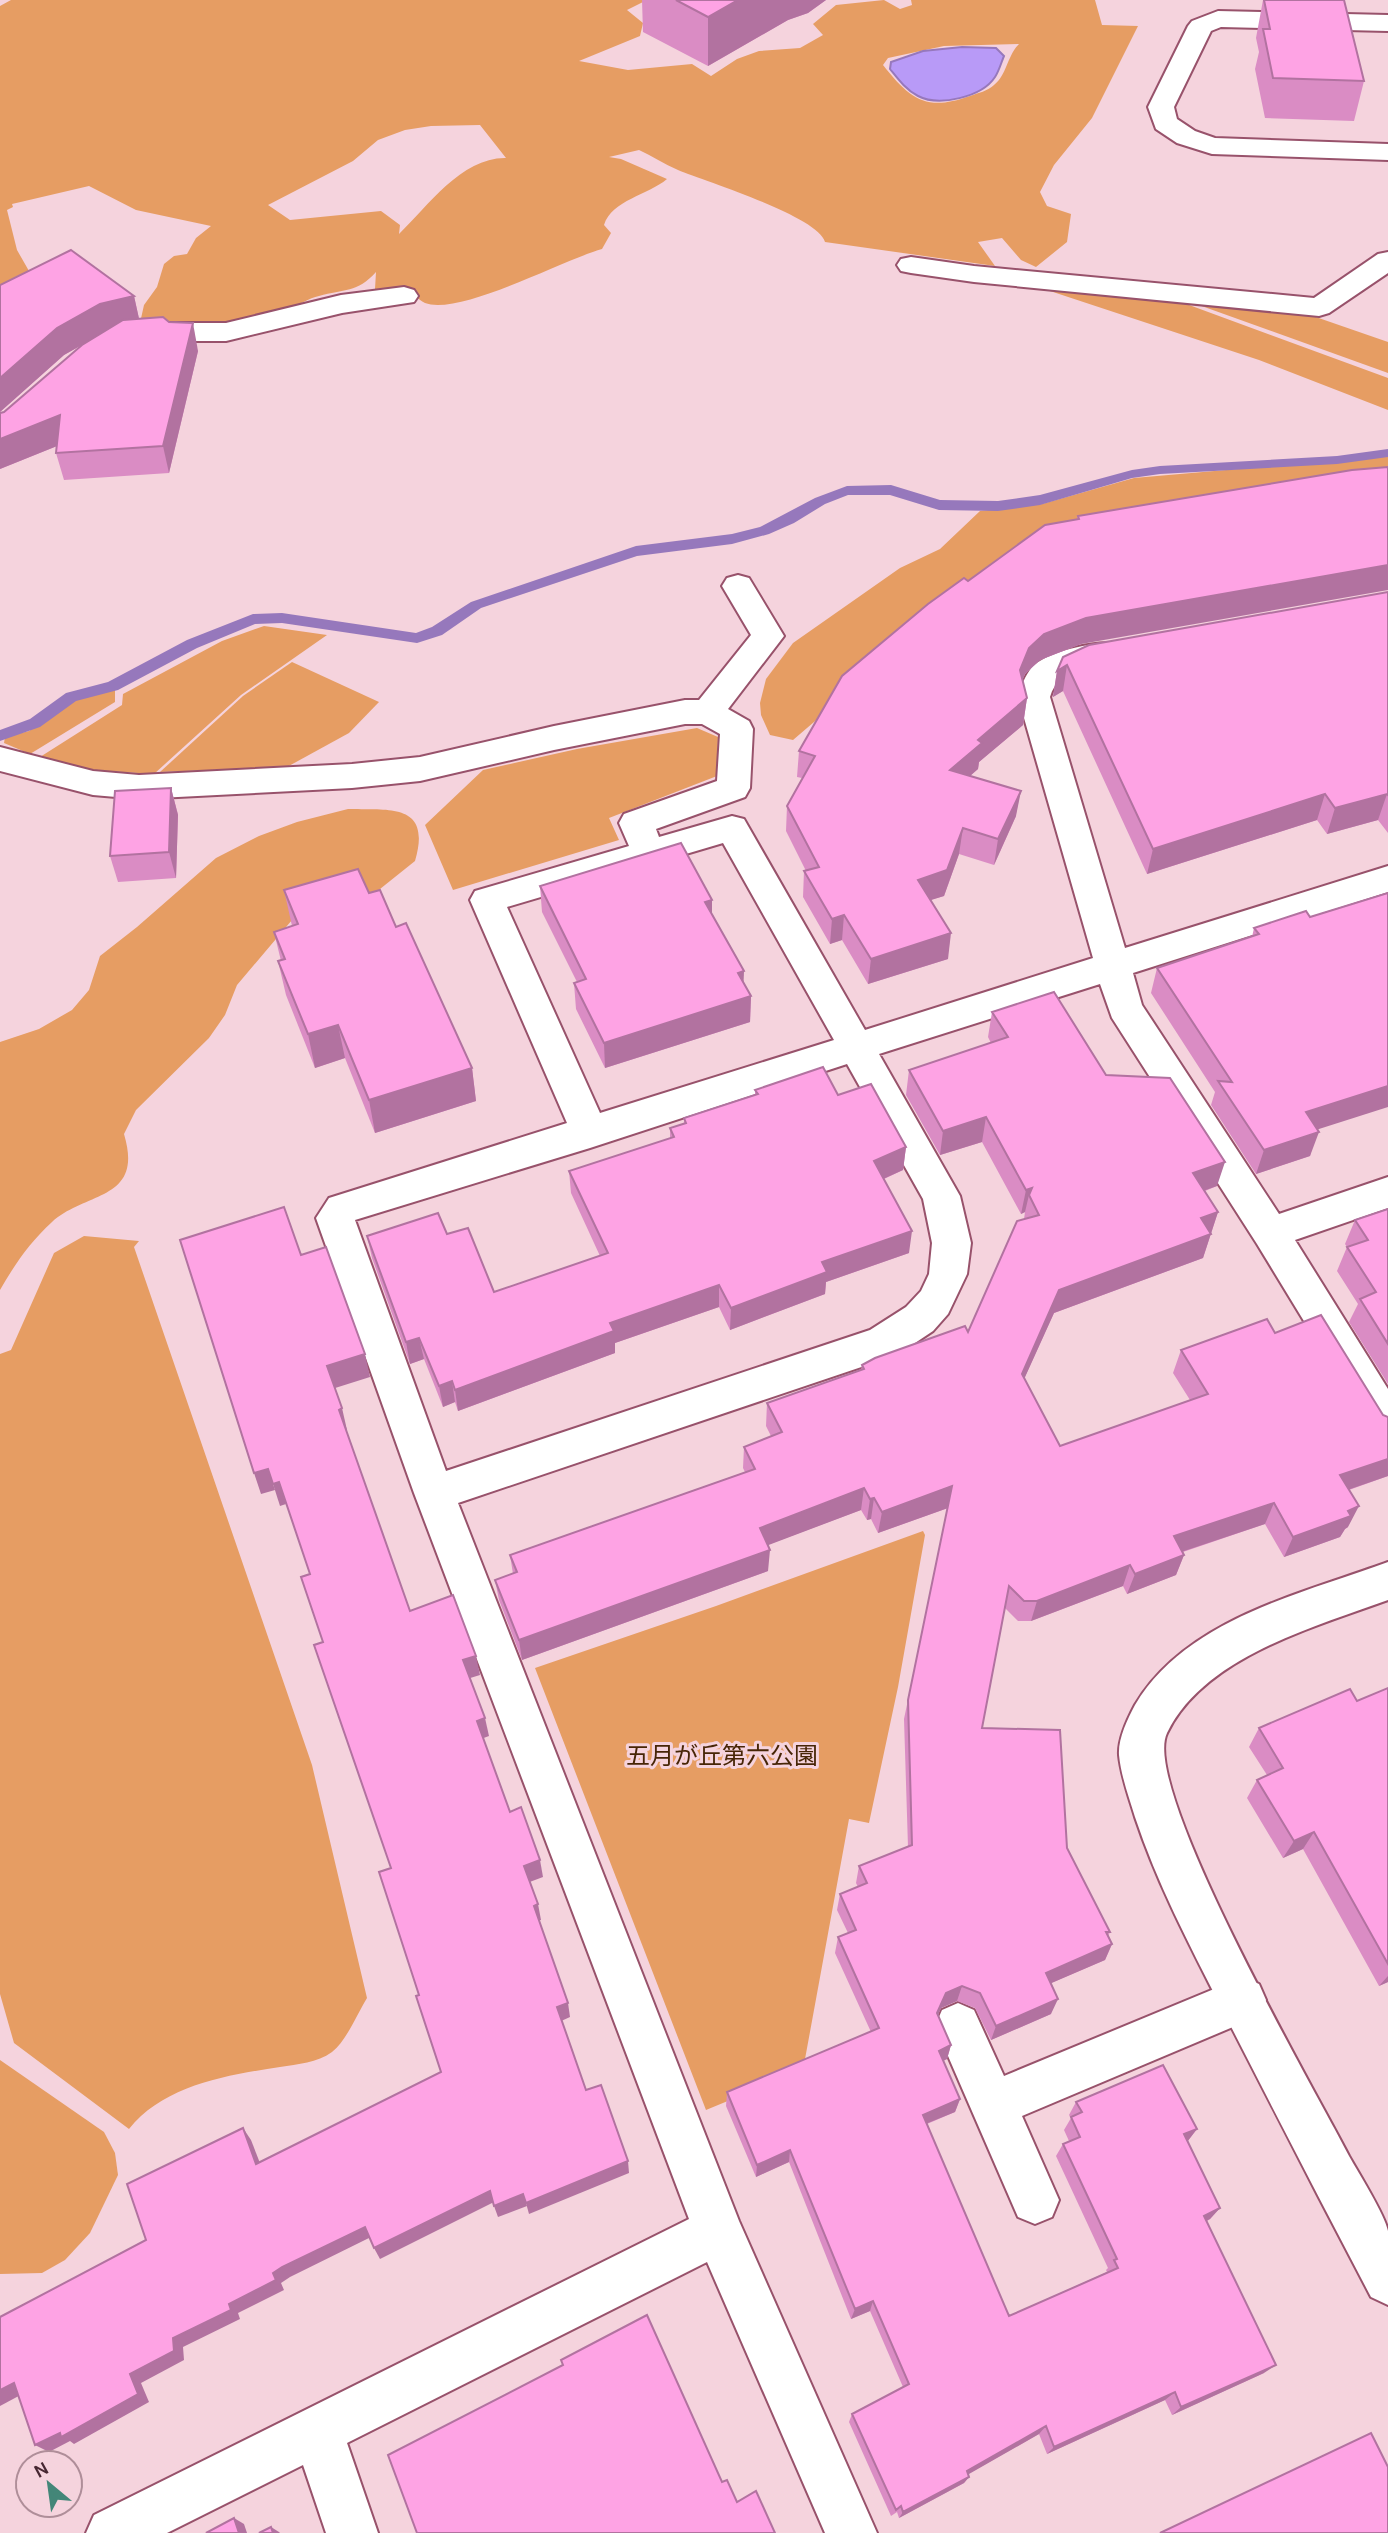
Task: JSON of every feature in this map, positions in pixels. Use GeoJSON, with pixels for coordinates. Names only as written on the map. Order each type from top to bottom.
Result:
{"type":"FeatureCollection","features":[{"type":"Feature","properties":{"kind":"street"},"geometry":{"type":"LineString","coordinates":[[1388,23],[1218,19],[1202,26],[1161,107],[1165,123],[1186,137],[1212,146],[1388,152]]}},
{"type":"Feature","properties":{"kind":"street"},"geometry":{"type":"LineString","coordinates":[[911,265],[974,274],[1319,307],[1388,260]]}},
{"type":"Feature","properties":{"kind":"street"},"geometry":{"type":"LineString","coordinates":[[114,341],[137,333],[226,332],[341,304],[404,296]]}},
{"type":"Feature","properties":{"kind":"street"},"geometry":{"type":"LineString","coordinates":[[708,712],[768,636],[738,586]]}},
{"type":"Feature","properties":{"kind":"street"},"geometry":{"type":"LineString","coordinates":[[1136,649],[1058,665],[1044,673],[1036,683],[1034,697],[1111,967],[1125,1008],[1270,1233],[1388,1424]]}},
{"type":"Feature","properties":{"kind":"street"},"geometry":{"type":"LineString","coordinates":[[0,760],[93,783],[139,788],[352,776],[420,769],[554,738],[685,712],[708,712],[737,729],[733,788],[636,823],[649,852]]}},
{"type":"Feature","properties":{"kind":"street"},"geometry":{"type":"LineString","coordinates":[[434,1493],[883,1343],[925,1314],[947,1276],[952,1246],[950,1216],[732,828],[487,900],[590,1133]]}},
{"type":"Feature","properties":{"kind":"street"},"geometry":{"type":"LineString","coordinates":[[851,2533],[718,2231],[434,1493],[335,1218],[342,1209],[590,1133],[1388,879]]}},
{"type":"Feature","properties":{"kind":"street"},"geometry":{"type":"LineString","coordinates":[[1270,1233],[1388,1192]]}},
{"type":"Feature","properties":{"kind":"street"},"geometry":{"type":"LineString","coordinates":[[1388,1581],[1270,1626],[1189,1671],[1159,1705],[1145,1730],[1141,1751],[1145,1776],[1168,1847],[1194,1907],[1388,2280]]}},
{"type":"Feature","properties":{"kind":"street"},"geometry":{"type":"LineString","coordinates":[[993,2105],[1242,2000]]}},
{"type":"Feature","properties":{"kind":"street"},"geometry":{"type":"LineString","coordinates":[[958,2026],[1035,2200]]}},
{"type":"Feature","properties":{"kind":"street"},"geometry":{"type":"LineString","coordinates":[[112,2533],[718,2231]]}},
{"type":"Feature","properties":{"kind":"street"},"geometry":{"type":"LineString","coordinates":[[317,2431],[352,2533]]}},
{"type":"Feature","properties":{"kind":"green space"},"geometry":{"type":"Polygon","coordinates":[[[11,0],[647,0],[627,10],[643,23],[640,36],[579,61],[628,70],[692,64],[711,76],[737,59],[759,51],[800,48],[823,35],[813,24],[836,5],[884,0],[900,9],[912,5],[911,0],[1095,0],[1102,25],[1138,26],[1092,118],[1054,165],[1040,192],[1047,206],[1071,214],[1067,242],[1036,267],[1021,260],[1002,238],[978,242],[995,266],[825,242],[818,232],[803,221],[678,170],[639,150],[609,157],[621,159],[667,179],[622,204],[608,217],[604,225],[611,233],[602,249],[486,295],[441,305],[425,303],[408,289],[375,289],[376,272],[356,287],[315,297],[293,307],[252,318],[215,323],[160,324],[140,323],[144,305],[157,287],[164,264],[174,256],[187,254],[196,238],[211,226],[136,210],[89,186],[12,204],[13,207],[7,210],[17,250],[29,271],[0,302],[0,6],[11,0]],[[1019,44],[944,46],[888,58],[883,65],[902,86],[920,99],[942,103],[955,101],[992,87],[1002,76],[1019,44]],[[480,125],[431,126],[405,130],[378,140],[353,161],[268,205],[290,220],[381,211],[400,225],[399,234],[460,174],[490,160],[506,158],[480,125]]]}},
{"type":"Feature","properties":{"kind":"green space"},"geometry":{"type":"Polygon","coordinates":[[[1052,289],[1181,302],[1388,378],[1388,410],[1259,360],[1050,291],[1052,289]]]}},
{"type":"Feature","properties":{"kind":"green space"},"geometry":{"type":"Polygon","coordinates":[[[1196,304],[1310,315],[1388,342],[1388,373],[1196,304]]]}},
{"type":"Feature","properties":{"kind":"green space"},"geometry":{"type":"Polygon","coordinates":[[[1388,456],[1388,492],[898,650],[793,740],[770,735],[761,715],[760,703],[766,679],[793,643],[900,568],[940,549],[980,511],[1042,504],[1134,478],[1388,456]]]}},
{"type":"Feature","properties":{"kind":"green space"},"geometry":{"type":"Polygon","coordinates":[[[264,626],[327,635],[241,695],[154,774],[91,770],[40,757],[122,705],[123,694],[222,641],[264,626]]]}},
{"type":"Feature","properties":{"kind":"green space"},"geometry":{"type":"Polygon","coordinates":[[[292,662],[379,702],[349,733],[287,767],[160,772],[243,696],[292,662]]]}},
{"type":"Feature","properties":{"kind":"green space"},"geometry":{"type":"Polygon","coordinates":[[[115,689],[115,702],[30,754],[4,743],[5,737],[29,731],[72,701],[115,689]]]}},
{"type":"Feature","properties":{"kind":"green space"},"geometry":{"type":"Polygon","coordinates":[[[697,728],[718,737],[717,776],[609,818],[619,840],[453,890],[425,825],[483,770],[577,749],[697,728]]]}},
{"type":"Feature","properties":{"kind":"green space"},"geometry":{"type":"Polygon","coordinates":[[[348,809],[392,811],[412,819],[418,829],[419,842],[415,861],[375,893],[292,920],[237,985],[225,1015],[209,1038],[136,1110],[124,1134],[128,1156],[126,1172],[119,1183],[109,1192],[66,1212],[52,1222],[23,1254],[0,1290],[0,1042],[39,1029],[72,1010],[89,990],[100,956],[216,858],[259,836],[297,822],[348,809]]]}},
{"type":"Feature","properties":{"kind":"green space"},"geometry":{"type":"Polygon","coordinates":[[[84,1236],[139,1241],[134,1247],[312,1765],[367,1998],[342,2041],[326,2056],[198,2084],[160,2102],[143,2114],[129,2129],[14,2043],[0,1994],[0,1354],[11,1350],[54,1253],[84,1236]]]}},
{"type":"Feature","properties":{"kind":"green space","name":"五月が丘第六公園"},"geometry":{"type":"Polygon","coordinates":[[[923,1531],[925,1535],[898,1687],[869,1823],[849,1819],[803,2070],[706,2110],[535,1668],[923,1531]]]}},
{"type":"Feature","properties":{"kind":"green space"},"geometry":{"type":"Polygon","coordinates":[[[0,2060],[104,2132],[115,2153],[118,2175],[90,2233],[65,2260],[42,2273],[0,2274],[0,2060]]]}},
{"type":"Feature","properties":{"kind":"shaded area"},"geometry":{"type":"Polygon","coordinates":[[[962,47],[996,48],[1004,56],[989,84],[970,95],[948,100],[927,99],[906,87],[890,69],[891,62],[923,51],[962,47]]]}},
{"type":"Feature","properties":{"kind":"building"},"geometry":{"type":"Polygon","coordinates":[[[676,0],[738,0],[708,17],[676,0]]]}},
{"type":"Feature","properties":{"kind":"building"},"geometry":{"type":"Polygon","coordinates":[[[1264,0],[1344,0],[1364,81],[1273,78],[1263,29],[1270,29],[1264,0]]]}},
{"type":"Feature","properties":{"kind":"building"},"geometry":{"type":"Polygon","coordinates":[[[71,250],[134,296],[100,304],[57,328],[0,378],[0,285],[71,250]]]}},
{"type":"Feature","properties":{"kind":"building"},"geometry":{"type":"Polygon","coordinates":[[[163,317],[169,322],[193,323],[163,446],[56,453],[60,415],[0,439],[0,413],[82,345],[123,320],[163,317]]]}},
{"type":"Feature","properties":{"kind":"building"},"geometry":{"type":"Polygon","coordinates":[[[1388,467],[1388,565],[1086,618],[1044,634],[1029,648],[1020,670],[1027,698],[978,740],[982,743],[950,770],[1021,791],[998,839],[963,828],[947,870],[918,880],[951,933],[871,959],[844,915],[832,919],[804,871],[819,867],[787,806],[815,756],[799,751],[842,676],[928,604],[964,578],[968,581],[1045,525],[1079,519],[1078,516],[1352,470],[1388,467]]]}},
{"type":"Feature","properties":{"kind":"building"},"geometry":{"type":"Polygon","coordinates":[[[1388,592],[1388,795],[1335,808],[1325,794],[1153,849],[1067,665],[1057,671],[1063,657],[1089,645],[1388,592]]]}},
{"type":"Feature","properties":{"kind":"building"},"geometry":{"type":"Polygon","coordinates":[[[171,788],[169,852],[110,856],[115,791],[171,788]]]}},
{"type":"Feature","properties":{"kind":"building"},"geometry":{"type":"Polygon","coordinates":[[[681,843],[712,900],[705,902],[744,971],[738,973],[751,996],[604,1043],[574,983],[586,979],[540,886],[681,843]]]}},
{"type":"Feature","properties":{"kind":"building"},"geometry":{"type":"Polygon","coordinates":[[[358,869],[369,893],[380,890],[396,927],[406,923],[472,1068],[369,1100],[338,1025],[308,1034],[278,961],[285,959],[274,932],[298,924],[284,890],[358,869]]]}},
{"type":"Feature","properties":{"kind":"building"},"geometry":{"type":"Polygon","coordinates":[[[1388,893],[1388,1086],[1306,1112],[1319,1132],[1264,1150],[1218,1081],[1232,1082],[1157,968],[1259,934],[1254,928],[1306,911],[1310,917],[1388,893]]]}},
{"type":"Feature","properties":{"kind":"building"},"geometry":{"type":"Polygon","coordinates":[[[1054,992],[1106,1075],[1170,1078],[1225,1162],[1193,1173],[1218,1212],[1201,1218],[1211,1234],[1059,1290],[1022,1374],[1060,1446],[1208,1394],[1181,1350],[1267,1319],[1275,1333],[1321,1315],[1383,1415],[1388,1417],[1388,1459],[1340,1475],[1359,1506],[1348,1511],[1351,1516],[1293,1537],[1274,1503],[1174,1536],[1184,1555],[1135,1574],[1130,1565],[1037,1601],[1024,1601],[1009,1586],[982,1728],[1060,1730],[1067,1848],[1110,1932],[1106,1932],[1112,1944],[1046,1973],[1058,1999],[996,2026],[980,1993],[962,1986],[946,1993],[937,2013],[951,2045],[939,2051],[960,2099],[923,2115],[1009,2316],[1118,2268],[1114,2260],[1117,2259],[1063,2144],[1080,2137],[1071,2117],[1082,2112],[1076,2102],[1163,2065],[1197,2129],[1184,2134],[1220,2208],[1204,2216],[1276,2365],[1181,2407],[1175,2392],[1054,2447],[1046,2426],[967,2471],[969,2477],[903,2512],[901,2506],[896,2510],[852,2414],[909,2384],[873,2301],[855,2309],[790,2150],[757,2165],[727,2092],[879,2028],[838,1937],[856,1930],[840,1894],[867,1883],[859,1866],[912,1845],[908,1700],[952,1486],[882,1512],[864,1488],[760,1528],[770,1550],[519,1640],[495,1580],[517,1572],[510,1555],[755,1469],[744,1447],[782,1432],[767,1403],[864,1369],[862,1365],[875,1358],[965,1326],[968,1332],[1017,1221],[1039,1215],[1029,1195],[1032,1188],[1026,1190],[986,1117],[943,1131],[909,1070],[1008,1037],[992,1012],[1054,992]]]}},
{"type":"Feature","properties":{"kind":"building"},"geometry":{"type":"Polygon","coordinates":[[[823,1067],[838,1095],[871,1084],[906,1147],[874,1161],[912,1231],[822,1262],[827,1272],[731,1308],[719,1285],[610,1323],[614,1331],[455,1390],[452,1381],[439,1386],[419,1338],[406,1342],[367,1236],[438,1213],[447,1234],[468,1228],[494,1292],[608,1253],[569,1171],[674,1137],[670,1128],[686,1123],[684,1118],[758,1094],[755,1090],[823,1067]]]}},
{"type":"Feature","properties":{"kind":"building"},"geometry":{"type":"Polygon","coordinates":[[[284,1207],[301,1255],[326,1247],[365,1354],[327,1366],[342,1408],[339,1410],[410,1611],[453,1595],[476,1656],[463,1660],[485,1718],[477,1721],[510,1812],[521,1807],[540,1860],[524,1866],[538,1904],[534,1906],[568,2003],[557,2007],[586,2090],[601,2085],[628,2161],[526,2203],[523,2194],[494,2206],[490,2191],[374,2248],[365,2227],[282,2267],[273,2273],[276,2280],[229,2304],[231,2310],[173,2338],[174,2351],[130,2374],[138,2394],[61,2437],[60,2433],[35,2445],[14,2383],[0,2390],[0,2317],[146,2240],[127,2184],[243,2128],[256,2164],[441,2072],[379,1872],[391,1868],[314,1645],[323,1642],[301,1577],[310,1574],[279,1482],[273,1484],[268,1469],[254,1473],[180,1240],[284,1207]]]}},
{"type":"Feature","properties":{"kind":"building"},"geometry":{"type":"Polygon","coordinates":[[[1388,1209],[1388,1344],[1360,1299],[1376,1292],[1347,1247],[1368,1240],[1355,1220],[1388,1209]]]}},
{"type":"Feature","properties":{"kind":"building"},"geometry":{"type":"Polygon","coordinates":[[[1388,1688],[1388,1964],[1314,1832],[1294,1841],[1257,1780],[1283,1768],[1259,1728],[1350,1689],[1357,1701],[1388,1688]]]}},
{"type":"Feature","properties":{"kind":"building"},"geometry":{"type":"Polygon","coordinates":[[[647,2315],[722,2482],[727,2480],[737,2502],[756,2491],[775,2533],[417,2533],[388,2455],[563,2365],[561,2360],[647,2315]]]}},
{"type":"Feature","properties":{"kind":"building"},"geometry":{"type":"Polygon","coordinates":[[[1371,2433],[1388,2467],[1388,2533],[1160,2533],[1371,2433]]]}},
{"type":"Feature","properties":{"kind":"building"},"geometry":{"type":"Polygon","coordinates":[[[234,2518],[239,2533],[206,2533],[234,2518]]]}},
{"type":"Feature","properties":{"kind":"building"},"geometry":{"type":"Polygon","coordinates":[[[271,2527],[273,2533],[259,2533],[271,2527]]]}},
{"type":"Feature","properties":{"kind":"waterway"},"geometry":{"type":"LineString","coordinates":[[0,736],[35,723],[71,697],[113,686],[192,644],[253,619],[282,618],[417,638],[437,631],[476,605],[636,551],[732,539],[764,531],[789,520],[820,501],[847,491],[891,490],[939,505],[998,506],[1040,500],[1132,474],[1160,470],[1337,460],[1388,453]]}}]}
